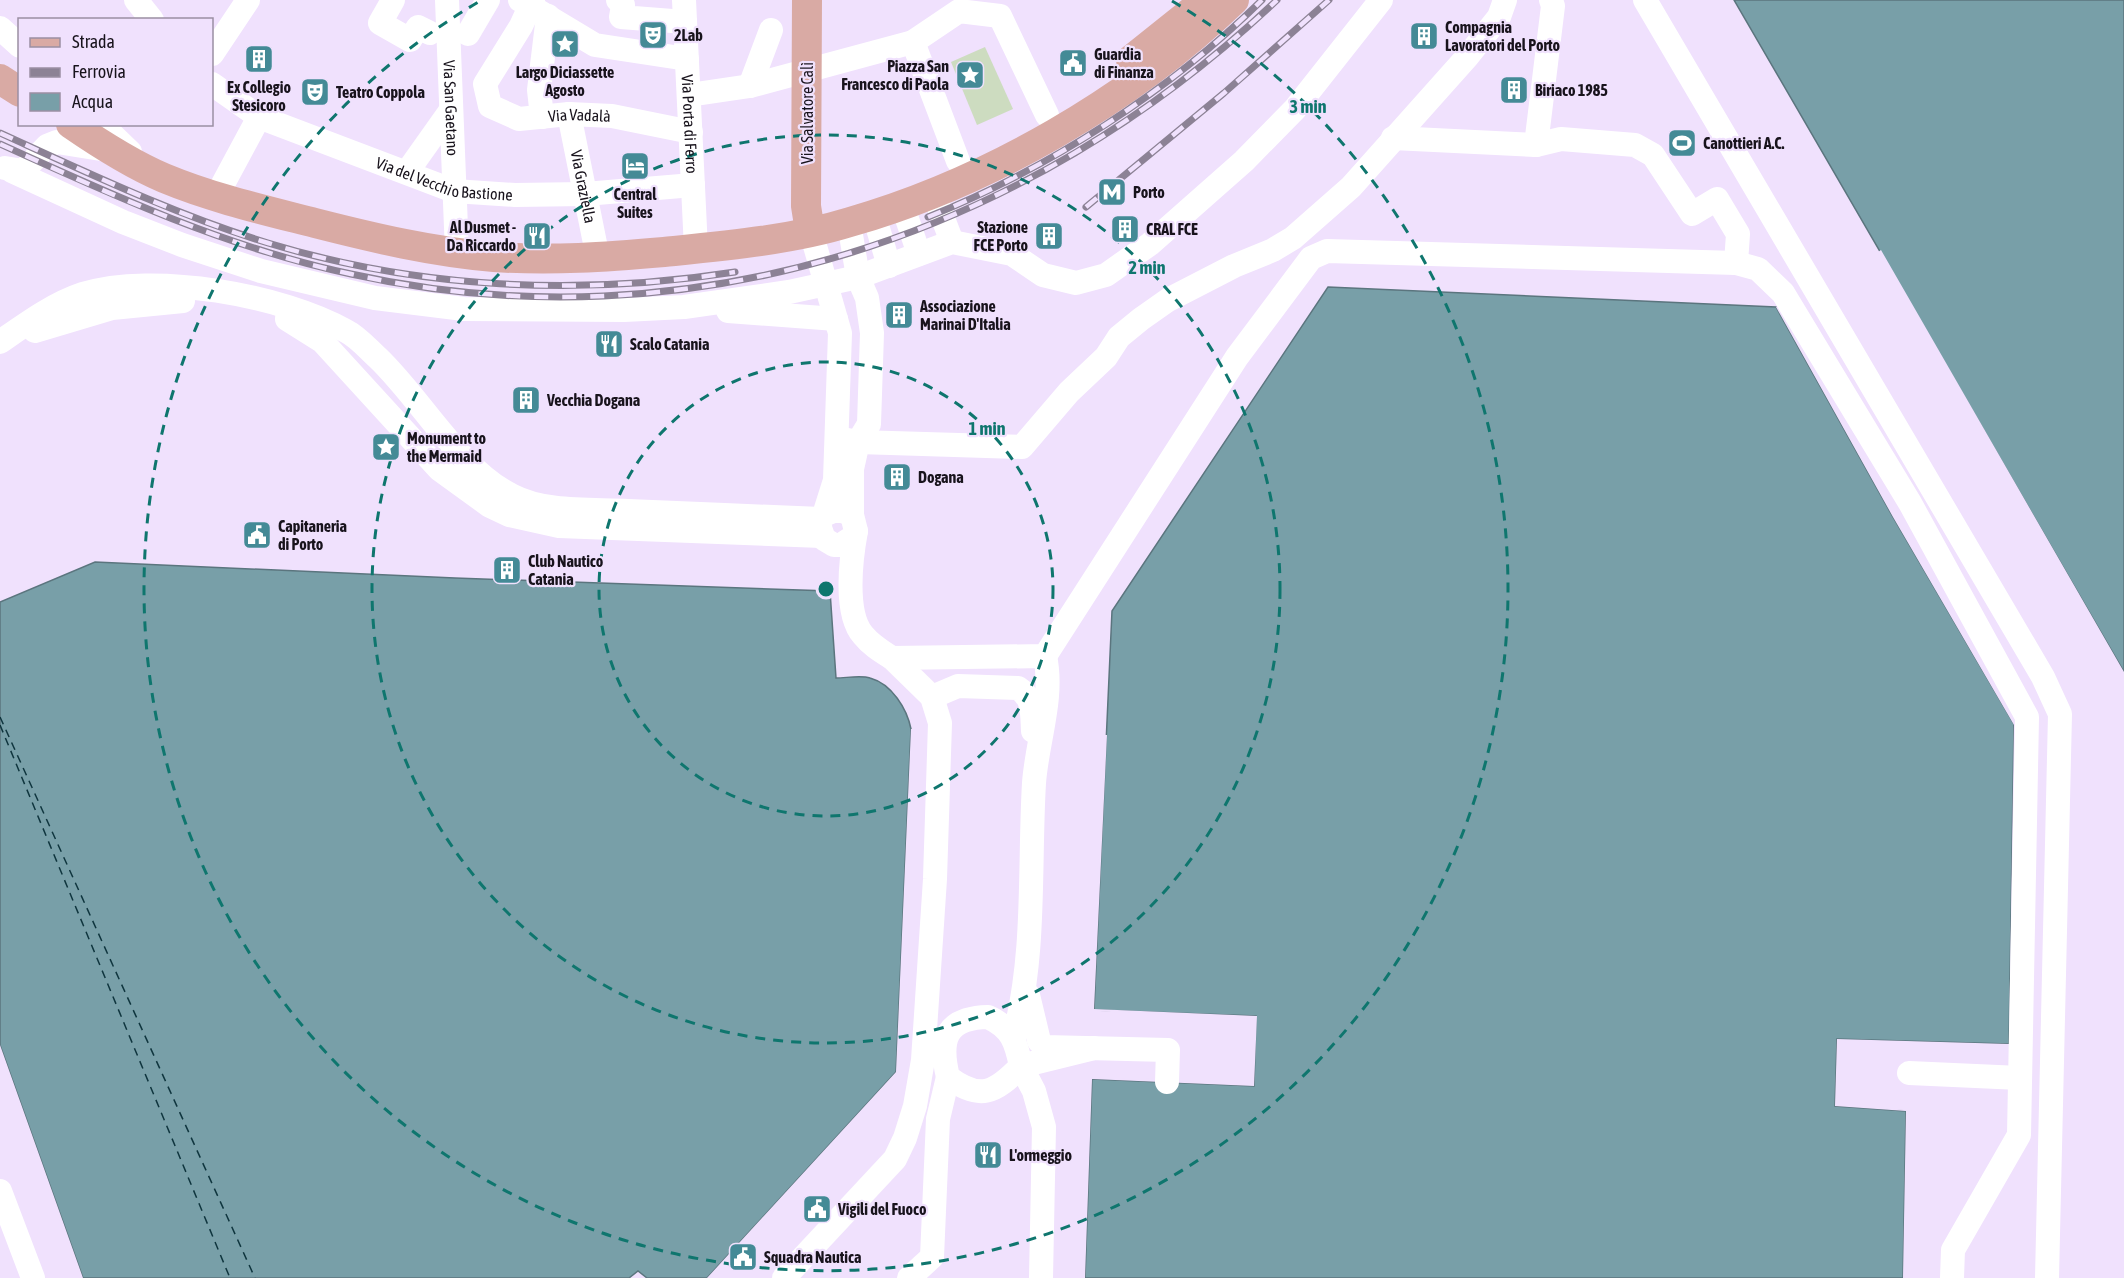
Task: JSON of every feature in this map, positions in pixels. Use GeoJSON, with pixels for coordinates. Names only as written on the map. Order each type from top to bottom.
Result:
{"type":"FeatureCollection","features":[{"type":"Feature","properties":{"kind":"main road","name":"Via Salvatore Calì"},"geometry":{"type":"LineString","coordinates":[[807,0],[806,206],[810,229]]}},
{"type":"Feature","properties":{"kind":"main road"},"geometry":{"type":"LineString","coordinates":[[77,126],[107,137],[162,177],[216,196],[388,241],[457,253],[530,259],[598,258],[696,249],[778,236],[861,219],[933,192],[1016,153],[1110,99],[1191,41],[1234,0]]}},
{"type":"Feature","properties":{"kind":"main road"},"geometry":{"type":"LineString","coordinates":[[810,229],[958,161],[1047,115],[1137,56],[1189,6]]}},
{"type":"Feature","properties":{"kind":"main road"},"geometry":{"type":"LineString","coordinates":[[0,79],[18,91]]}},
{"type":"Feature","properties":{"kind":"street"},"geometry":{"type":"LineString","coordinates":[[136,0],[150,18]]}},
{"type":"Feature","properties":{"kind":"street"},"geometry":{"type":"LineString","coordinates":[[213,52],[248,0]]}},
{"type":"Feature","properties":{"kind":"street"},"geometry":{"type":"LineString","coordinates":[[393,0],[380,23],[410,40],[418,27],[430,33]]}},
{"type":"Feature","properties":{"kind":"street"},"geometry":{"type":"LineString","coordinates":[[468,34],[488,0]]}},
{"type":"Feature","properties":{"kind":"street"},"geometry":{"type":"LineString","coordinates":[[6,169],[182,245],[261,271],[375,298],[464,309],[624,310],[684,307],[858,277],[952,242],[1012,254],[1043,274],[1076,283],[1106,275],[1150,244],[1244,161],[1294,109],[1381,0]]}},
{"type":"Feature","properties":{"kind":"street"},"geometry":{"type":"LineString","coordinates":[[848,440],[1022,447],[1070,392],[1106,357],[1119,337],[1141,319],[1168,300],[1198,284],[1273,250],[1293,238],[1351,187],[1467,57],[1499,17],[1505,0]]}},
{"type":"Feature","properties":{"kind":"street"},"geometry":{"type":"LineString","coordinates":[[1536,145],[1553,6],[1551,0]]}},
{"type":"Feature","properties":{"kind":"street"},"geometry":{"type":"LineString","coordinates":[[1645,0],[2043,677],[2060,714],[2047,1278]]}},
{"type":"Feature","properties":{"kind":"street"},"geometry":{"type":"LineString","coordinates":[[621,3],[621,17],[683,7]]}},
{"type":"Feature","properties":{"kind":"street","name":"Via San Gaetano"},"geometry":{"type":"LineString","coordinates":[[451,4],[457,253]]}},
{"type":"Feature","properties":{"kind":"street"},"geometry":{"type":"LineString","coordinates":[[689,96],[750,86],[913,42],[959,6],[1000,16],[1047,115]]}},
{"type":"Feature","properties":{"kind":"street","name":"Via Porta di Ferro"},"geometry":{"type":"LineString","coordinates":[[683,7],[696,249]]}},
{"type":"Feature","properties":{"kind":"street"},"geometry":{"type":"LineString","coordinates":[[531,10],[595,45],[687,59]]}},
{"type":"Feature","properties":{"kind":"street"},"geometry":{"type":"LineString","coordinates":[[531,10],[539,90],[531,118],[490,106],[485,84],[531,10]]}},
{"type":"Feature","properties":{"kind":"street"},"geometry":{"type":"LineString","coordinates":[[0,28],[18,44]]}},
{"type":"Feature","properties":{"kind":"street"},"geometry":{"type":"LineString","coordinates":[[750,86],[771,30]]}},
{"type":"Feature","properties":{"kind":"street"},"geometry":{"type":"LineString","coordinates":[[913,42],[958,161]]}},
{"type":"Feature","properties":{"kind":"street","name":"Via del Vecchio Bastione"},"geometry":{"type":"LineString","coordinates":[[213,85],[259,117],[454,191],[515,195],[585,195],[693,185]]}},
{"type":"Feature","properties":{"kind":"street"},"geometry":{"type":"LineString","coordinates":[[407,172],[452,110]]}},
{"type":"Feature","properties":{"kind":"street","name":"Via Vadalà"},"geometry":{"type":"LineString","coordinates":[[531,118],[569,114],[612,116],[691,132]]}},
{"type":"Feature","properties":{"kind":"street","name":"Via Graziella"},"geometry":{"type":"LineString","coordinates":[[569,114],[598,258]]}},
{"type":"Feature","properties":{"kind":"street"},"geometry":{"type":"LineString","coordinates":[[216,196],[259,117]]}},
{"type":"Feature","properties":{"kind":"street"},"geometry":{"type":"LineString","coordinates":[[6,169],[23,171],[47,146],[57,142],[107,137]]}},
{"type":"Feature","properties":{"kind":"street"},"geometry":{"type":"LineString","coordinates":[[1393,138],[1536,145],[1560,139],[1635,145],[1653,155],[1692,214],[1717,199],[1738,234],[1736,263]]}},
{"type":"Feature","properties":{"kind":"street"},"geometry":{"type":"LineString","coordinates":[[933,192],[952,242]]}},
{"type":"Feature","properties":{"kind":"street"},"geometry":{"type":"LineString","coordinates":[[902,204],[919,254]]}},
{"type":"Feature","properties":{"kind":"street"},"geometry":{"type":"LineString","coordinates":[[861,219],[889,266]]}},
{"type":"Feature","properties":{"kind":"street"},"geometry":{"type":"LineString","coordinates":[[851,590],[823,528],[848,440],[869,424],[872,333],[867,298],[858,277],[861,219]]}},
{"type":"Feature","properties":{"kind":"street"},"geometry":{"type":"LineString","coordinates":[[784,1278],[894,1159],[905,1138],[915,1106],[923,1060],[932,923],[940,723],[932,697],[892,658],[876,649],[861,634],[855,617],[851,590],[854,523],[852,469],[840,333],[810,229]]}},
{"type":"Feature","properties":{"kind":"street"},"geometry":{"type":"LineString","coordinates":[[1273,250],[1311,258]]}},
{"type":"Feature","properties":{"kind":"street"},"geometry":{"type":"LineString","coordinates":[[1034,781],[1049,677],[1045,656],[1237,357],[1311,258],[1327,251],[1736,263],[1758,269],[1783,293],[1910,503],[2027,717],[2019,1135],[1953,1250],[1952,1278]]}},
{"type":"Feature","properties":{"kind":"street"},"geometry":{"type":"LineString","coordinates":[[0,344],[79,316],[139,304],[171,300],[226,303],[258,309],[310,331],[350,371],[439,469],[490,506],[509,515],[559,526],[823,528],[841,545],[853,537],[854,523]]}},
{"type":"Feature","properties":{"kind":"street"},"geometry":{"type":"LineString","coordinates":[[684,307],[836,319]]}},
{"type":"Feature","properties":{"kind":"street"},"geometry":{"type":"LineString","coordinates":[[823,528],[838,508],[854,523]]}},
{"type":"Feature","properties":{"kind":"street"},"geometry":{"type":"LineString","coordinates":[[892,658],[1045,656]]}},
{"type":"Feature","properties":{"kind":"street"},"geometry":{"type":"LineString","coordinates":[[932,697],[958,686],[998,686],[1018,688],[1026,693],[1032,707],[1034,781],[1031,914],[1025,984],[1014,1037],[1021,1066],[1034,1091],[1044,1127],[1041,1278]]}},
{"type":"Feature","properties":{"kind":"street"},"geometry":{"type":"LineString","coordinates":[[932,923],[937,1001],[946,1038]]}},
{"type":"Feature","properties":{"kind":"street"},"geometry":{"type":"LineString","coordinates":[[1025,984],[1039,1041],[1046,1047],[1168,1050],[1167,1082]]}},
{"type":"Feature","properties":{"kind":"street"},"geometry":{"type":"LineString","coordinates":[[1014,1037],[1003,1024],[988,1017],[971,1017],[956,1025],[946,1038],[942,1053],[955,1082],[972,1091],[995,1089],[1008,1091],[1023,1101],[1044,1127]]}},
{"type":"Feature","properties":{"kind":"street"},"geometry":{"type":"LineString","coordinates":[[995,1089],[1021,1066],[1094,1048]]}},
{"type":"Feature","properties":{"kind":"street"},"geometry":{"type":"LineString","coordinates":[[1909,1073],[2020,1078]]}},
{"type":"Feature","properties":{"kind":"street"},"geometry":{"type":"LineString","coordinates":[[915,1106],[955,1082]]}},
{"type":"Feature","properties":{"kind":"street"},"geometry":{"type":"LineString","coordinates":[[909,1278],[932,1257],[938,1119],[955,1082]]}},
{"type":"Feature","properties":{"kind":"street"},"geometry":{"type":"LineString","coordinates":[[0,1191],[33,1278]]}},
{"type":"Feature","properties":{"kind":"shaded area"},"geometry":{"type":"Polygon","coordinates":[[[985,47],[1013,109],[977,125],[951,62],[985,47]]]}},
{"type":"Feature","properties":{"kind":"water"},"geometry":{"type":"Polygon","coordinates":[[[1734,0],[2124,0],[2124,672],[1734,0]]]}},
{"type":"Feature","properties":{"kind":"water"},"geometry":{"type":"Polygon","coordinates":[[[1328,287],[1776,307],[1893,517],[2014,724],[2009,1044],[1837,1039],[1835,1106],[1906,1111],[1903,1278],[1085,1278],[1092,1079],[1254,1086],[1256,1016],[1094,1010],[1112,611],[1328,287]]]}},
{"type":"Feature","properties":{"kind":"water"},"geometry":{"type":"Polygon","coordinates":[[[95,562],[830,591],[836,678],[866,677],[878,681],[897,698],[906,713],[911,729],[896,1072],[707,1278],[647,1278],[638,1271],[629,1278],[83,1278],[0,1045],[0,602],[95,562]]]}},
{"type":"Feature","properties":{"kind":"pier"},"geometry":{"type":"Polygon","coordinates":[[[1881,250],[2124,672],[2124,675],[1878,252],[1881,250]]]}},
{"type":"Feature","properties":{"kind":"pier"},"geometry":{"type":"Polygon","coordinates":[[[1779,306],[1895,516],[2017,723],[2010,1047],[1840,1042],[1838,1104],[1909,1110],[1906,1278],[1903,1278],[1906,1111],[1835,1106],[1837,1039],[2009,1044],[2014,725],[1893,517],[1776,307],[1779,306]]]}},
{"type":"Feature","properties":{"kind":"pier"},"geometry":{"type":"Polygon","coordinates":[[[911,729],[914,729],[899,1073],[711,1278],[707,1278],[896,1072],[911,729]]]}},
{"type":"Feature","properties":{"kind":"pier"},"geometry":{"type":"Polygon","coordinates":[[[1104,735],[1107,735],[1094,1009],[1257,1016],[1254,1086],[1092,1079],[1085,1278],[1082,1278],[1089,1077],[1251,1082],[1253,1019],[1091,1011],[1104,735]]]}},
{"type":"Feature","properties":{"kind":"pier"},"geometry":{"type":"Polygon","coordinates":[[[0,1045],[83,1278],[80,1278],[0,1054],[0,1045]]]}},
{"type":"Feature","properties":{"kind":"ferry route"},"geometry":{"type":"LineString","coordinates":[[0,717],[255,1278]]}},
{"type":"Feature","properties":{"kind":"ferry route"},"geometry":{"type":"LineString","coordinates":[[0,725],[230,1278]]}},
{"type":"Feature","properties":{"kind":"railway"},"geometry":{"type":"LineString","coordinates":[[928,217],[1018,176],[1105,125],[1188,66],[1262,0]]}},
{"type":"Feature","properties":{"kind":"railway"},"geometry":{"type":"LineString","coordinates":[[0,144],[172,219],[305,263],[351,274],[478,293],[604,296],[727,282],[848,254],[964,210],[1075,153],[1180,83],[1277,0]]}},
{"type":"Feature","properties":{"kind":"railway"},"geometry":{"type":"LineString","coordinates":[[1086,207],[1224,93],[1329,0]]}},
{"type":"Feature","properties":{"kind":"railway"},"geometry":{"type":"LineString","coordinates":[[0,133],[200,220],[268,243],[383,270],[441,279],[559,286],[677,280],[735,272]]}},
{"type":"Feature","properties":{"kind":"place","name":"2Lab"},"geometry":{"type":"Point","coordinates":[653,35]}},
{"type":"Feature","properties":{"kind":"place","name":"Compagnia Lavoratori del Porto"},"geometry":{"type":"Point","coordinates":[1424,36]}},
{"type":"Feature","properties":{"kind":"place","name":"Largo Diciassette Agosto"},"geometry":{"type":"Point","coordinates":[565,44]}},
{"type":"Feature","properties":{"kind":"place","name":"Ex Collegio Stesicoro"},"geometry":{"type":"Point","coordinates":[259,59]}},
{"type":"Feature","properties":{"kind":"place","name":"Guardia di Finanza"},"geometry":{"type":"Point","coordinates":[1073,63]}},
{"type":"Feature","properties":{"kind":"place","name":"Piazza San Francesco di Paola"},"geometry":{"type":"Point","coordinates":[970,75]}},
{"type":"Feature","properties":{"kind":"place","name":"Biriaco 1985"},"geometry":{"type":"Point","coordinates":[1514,90]}},
{"type":"Feature","properties":{"kind":"place","name":"Teatro Coppola"},"geometry":{"type":"Point","coordinates":[315,92]}},
{"type":"Feature","properties":{"kind":"place","name":"Canottieri A.C."},"geometry":{"type":"Point","coordinates":[1682,143]}},
{"type":"Feature","properties":{"kind":"place","name":"Central Suites"},"geometry":{"type":"Point","coordinates":[635,166]}},
{"type":"Feature","properties":{"kind":"place","name":"Porto"},"geometry":{"type":"Point","coordinates":[1112,192]}},
{"type":"Feature","properties":{"kind":"place","name":"CRAL FCE"},"geometry":{"type":"Point","coordinates":[1125,229]}},
{"type":"Feature","properties":{"kind":"place","name":"Al Dusmet - Da Riccardo"},"geometry":{"type":"Point","coordinates":[537,236]}},
{"type":"Feature","properties":{"kind":"place","name":"Stazione FCE Porto"},"geometry":{"type":"Point","coordinates":[1049,236]}},
{"type":"Feature","properties":{"kind":"place","name":"Associazione Marinai D'Italia"},"geometry":{"type":"Point","coordinates":[899,315]}},
{"type":"Feature","properties":{"kind":"place","name":"Scalo Catania"},"geometry":{"type":"Point","coordinates":[609,344]}},
{"type":"Feature","properties":{"kind":"place","name":"Vecchia Dogana"},"geometry":{"type":"Point","coordinates":[526,400]}},
{"type":"Feature","properties":{"kind":"place","name":"Monument to the Mermaid"},"geometry":{"type":"Point","coordinates":[386,447]}},
{"type":"Feature","properties":{"kind":"place","name":"Dogana"},"geometry":{"type":"Point","coordinates":[897,477]}},
{"type":"Feature","properties":{"kind":"place","name":"Capitaneria di Porto"},"geometry":{"type":"Point","coordinates":[257,535]}},
{"type":"Feature","properties":{"kind":"place","name":"Club Nautico Catania"},"geometry":{"type":"Point","coordinates":[507,570]}},
{"type":"Feature","properties":{"kind":"place","name":"L'ormeggio"},"geometry":{"type":"Point","coordinates":[988,1155]}},
{"type":"Feature","properties":{"kind":"place","name":"Vigili del Fuoco"},"geometry":{"type":"Point","coordinates":[817,1209]}},
{"type":"Feature","properties":{"kind":"place","name":"Squadra Nautica"},"geometry":{"type":"Point","coordinates":[743,1257]}}]}
